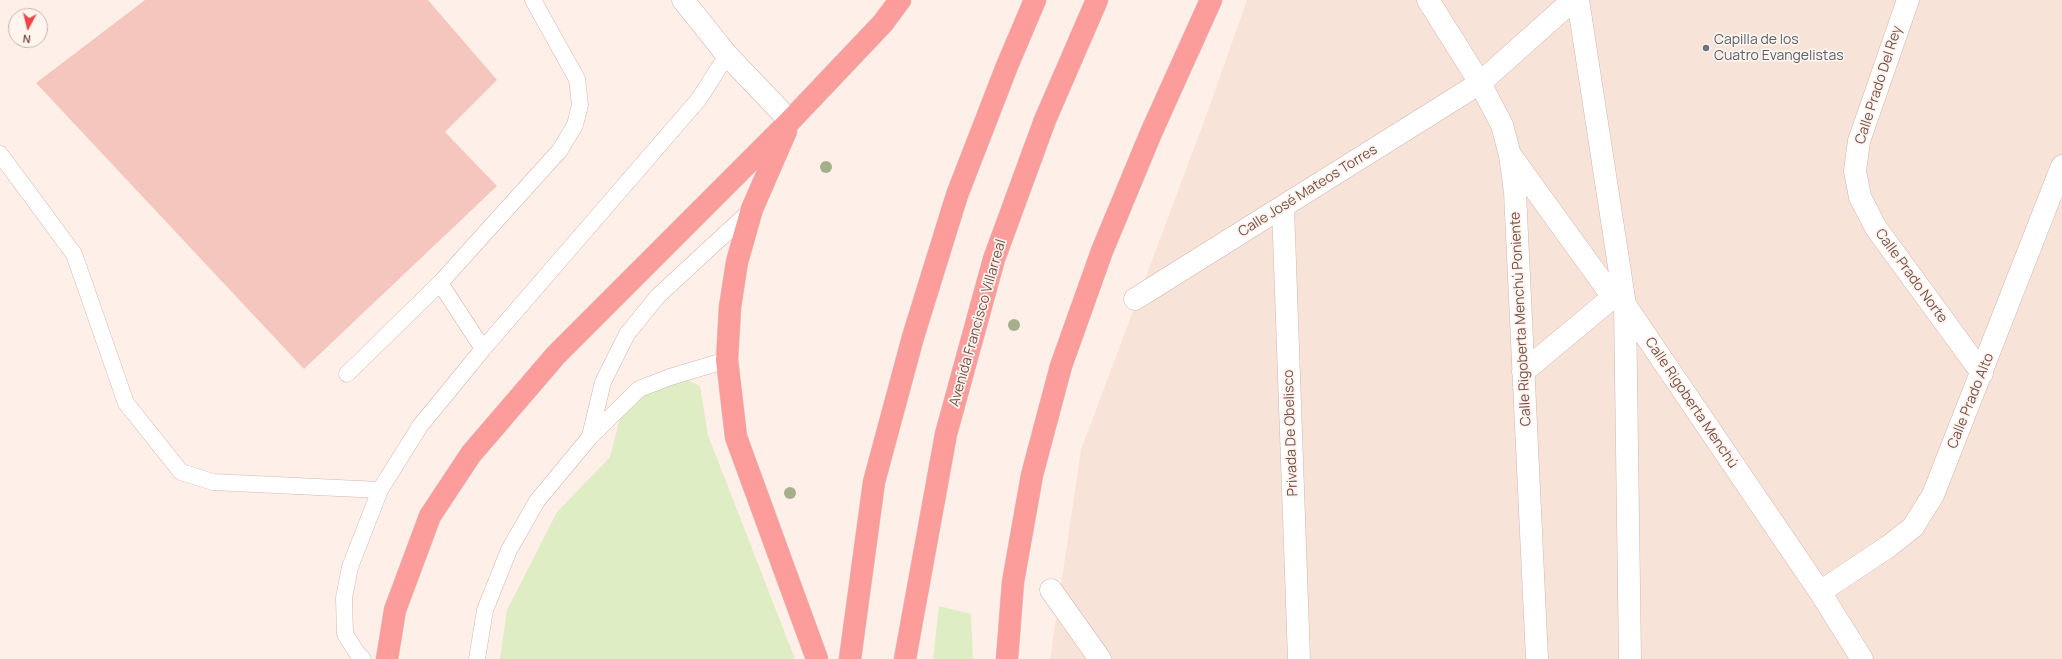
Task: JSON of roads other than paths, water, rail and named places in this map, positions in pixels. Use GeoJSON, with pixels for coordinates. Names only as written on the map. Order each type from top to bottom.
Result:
{"type":"FeatureCollection","features":[{"type":"Feature","properties":{"kind":"highway"},"geometry":{"type":"LineString","coordinates":[[387,659],[395,610],[430,516],[471,454],[556,355],[790,121],[883,23],[900,0]]}},
{"type":"Feature","properties":{"kind":"highway"},"geometry":{"type":"LineString","coordinates":[[850,659],[874,482],[913,337],[957,195],[1007,66],[1035,0]]}},
{"type":"Feature","properties":{"kind":"highway","name":"Avenida Francisco Villarreal"},"geometry":{"type":"LineString","coordinates":[[905,659],[946,434],[994,259],[1045,120],[1097,0]]}},
{"type":"Feature","properties":{"kind":"highway"},"geometry":{"type":"LineString","coordinates":[[1007,659],[1013,582],[1032,475],[1061,366],[1102,251],[1151,133],[1211,0]]}},
{"type":"Feature","properties":{"kind":"highway"},"geometry":{"type":"LineString","coordinates":[[790,121],[752,209],[737,262],[730,307],[727,360],[736,437],[817,659]]}},
{"type":"Feature","properties":{"kind":"street"},"geometry":{"type":"LineString","coordinates":[[683,0],[727,55],[790,121]]}},
{"type":"Feature","properties":{"kind":"street","name":"Calle Rigoberta Menchú Poniente"},"geometry":{"type":"LineString","coordinates":[[1428,0],[1480,83],[1502,125],[1510,155],[1514,192],[1537,659]]}},
{"type":"Feature","properties":{"kind":"street","name":"Calle José Mateos Torres"},"geometry":{"type":"LineString","coordinates":[[1135,299],[1480,83],[1573,0]]}},
{"type":"Feature","properties":{"kind":"street"},"geometry":{"type":"LineString","coordinates":[[1578,0],[1619,301],[1630,659]]}},
{"type":"Feature","properties":{"kind":"street","name":"Calle Prado Del Rey"},"geometry":{"type":"LineString","coordinates":[[1855,172],[1859,141],[1908,0]]}},
{"type":"Feature","properties":{"kind":"street","name":"Calle Rigoberta Menchú"},"geometry":{"type":"LineString","coordinates":[[1510,155],[1619,301],[1820,592],[1862,659]]}},
{"type":"Feature","properties":{"kind":"street","name":"Calle Prado Alto"},"geometry":{"type":"LineString","coordinates":[[1820,592],[1889,546],[1913,527],[1933,494],[1982,373],[2062,166]]}},
{"type":"Feature","properties":{"kind":"street","name":"Calle Prado Norte"},"geometry":{"type":"LineString","coordinates":[[1855,172],[1860,197],[1876,228],[1982,373]]}},
{"type":"Feature","properties":{"kind":"street","name":"Privada De Obelisco"},"geometry":{"type":"LineString","coordinates":[[1283,207],[1299,659]]}},
{"type":"Feature","properties":{"kind":"street"},"geometry":{"type":"LineString","coordinates":[[1523,372],[1619,301]]}},
{"type":"Feature","properties":{"kind":"street"},"geometry":{"type":"LineString","coordinates":[[1051,590],[1100,659]]}},
{"type":"Feature","properties":{"kind":"lane"},"geometry":{"type":"LineString","coordinates":[[347,374],[440,282],[560,150],[575,125],[580,105],[576,79],[533,0]]}},
{"type":"Feature","properties":{"kind":"lane"},"geometry":{"type":"LineString","coordinates":[[363,659],[357,653],[345,634],[344,598],[350,567],[380,490],[420,426],[482,349],[699,99],[727,55]]}},
{"type":"Feature","properties":{"kind":"lane"},"geometry":{"type":"LineString","coordinates":[[0,154],[74,254],[126,403],[181,472],[213,482],[380,490]]}},
{"type":"Feature","properties":{"kind":"lane"},"geometry":{"type":"LineString","coordinates":[[590,437],[603,382],[627,334],[658,296],[752,209]]}},
{"type":"Feature","properties":{"kind":"lane"},"geometry":{"type":"LineString","coordinates":[[440,282],[482,349]]}},
{"type":"Feature","properties":{"kind":"lane"},"geometry":{"type":"LineString","coordinates":[[477,659],[485,610],[509,550],[537,501],[590,437],[639,389],[670,377],[727,360]]}},
{"type":"Feature","properties":{"kind":"place","name":"Capilla de los Cuatro Evangelistas"},"geometry":{"type":"Point","coordinates":[1706,48]}}]}
